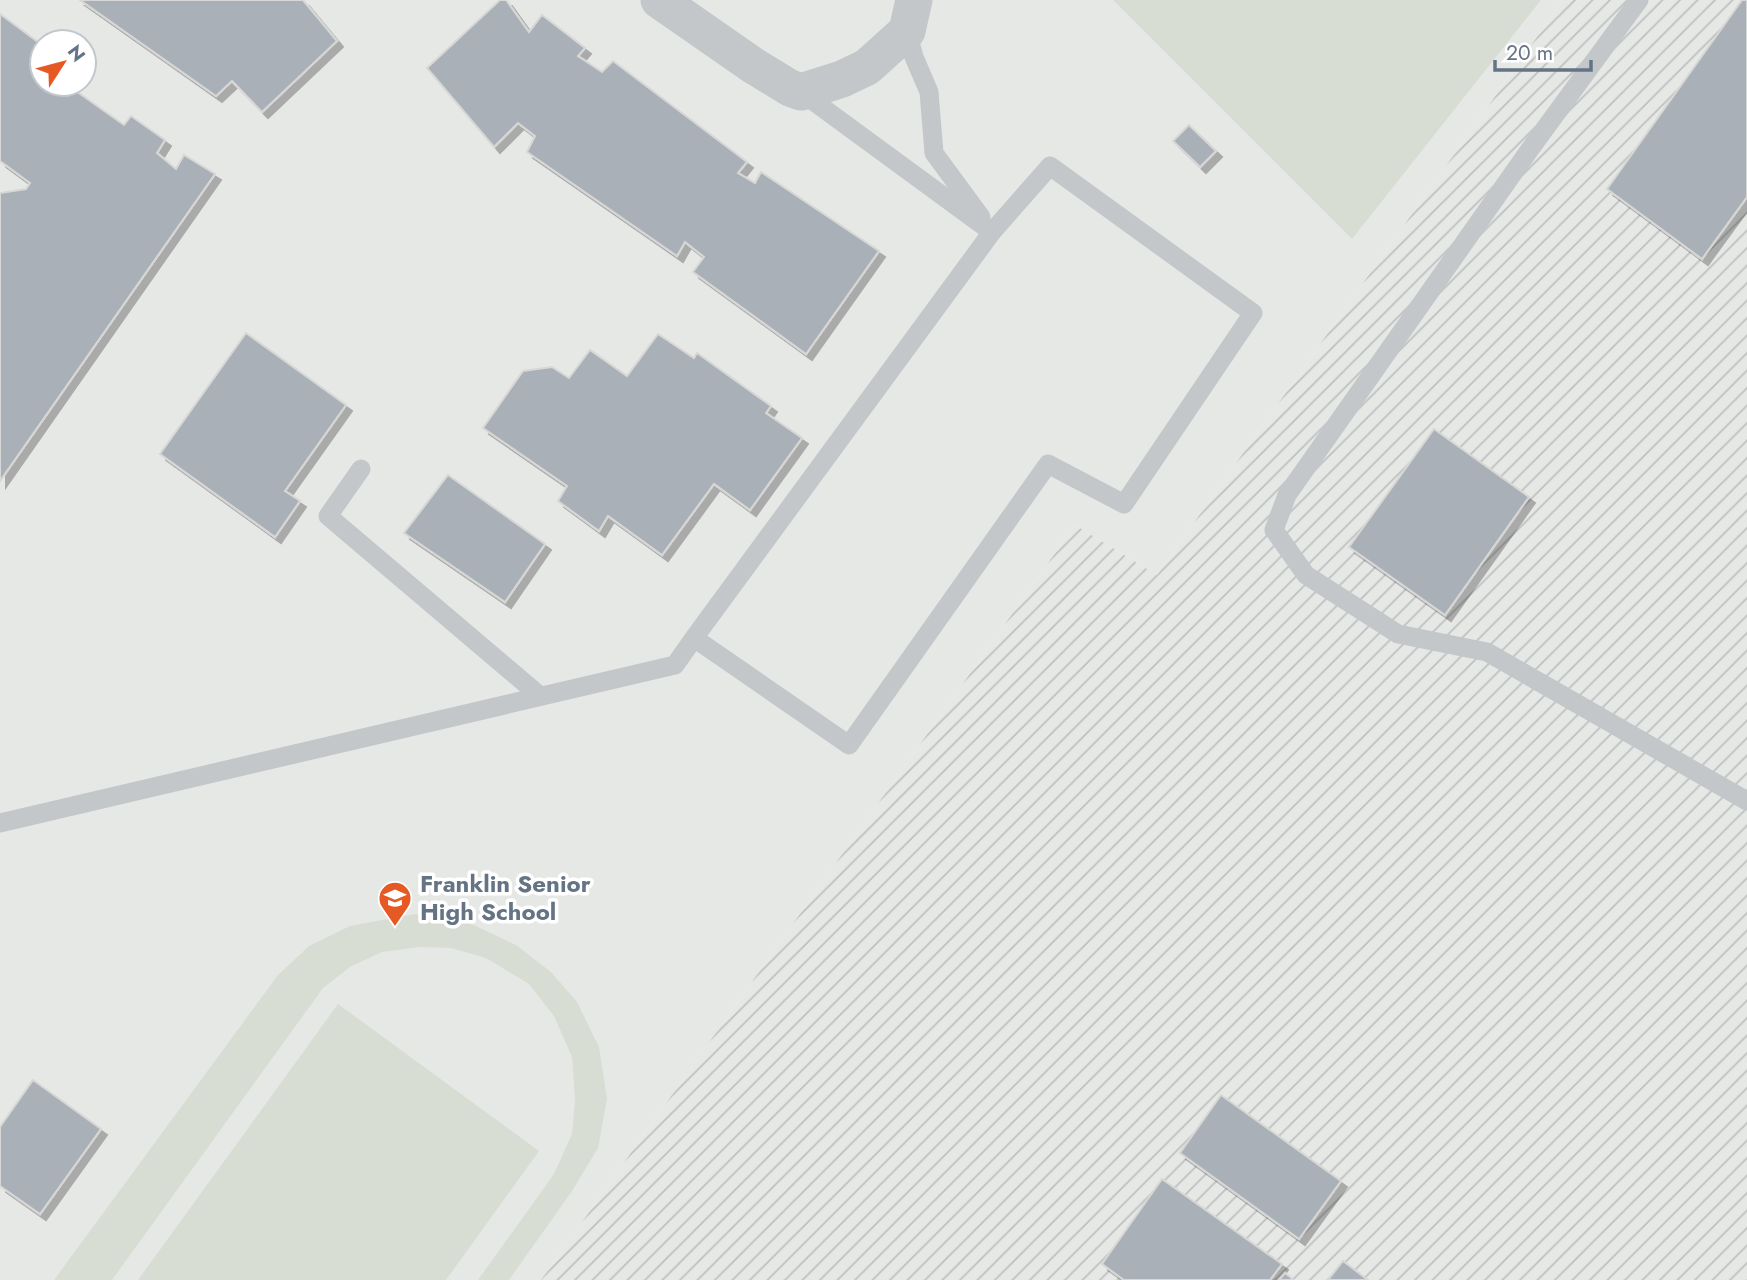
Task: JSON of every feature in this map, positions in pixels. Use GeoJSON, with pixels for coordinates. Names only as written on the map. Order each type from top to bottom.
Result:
{"type":"FeatureCollection","features":[{"type":"Feature","properties":{"kind":"street"},"geometry":{"type":"LineString","coordinates":[[659,0],[699,14],[754,66],[801,92],[842,79],[867,67],[910,15]]}},
{"type":"Feature","properties":{"kind":"lane"},"geometry":{"type":"LineString","coordinates":[[1639,0],[1528,152],[1287,495],[1274,530],[1306,575],[1398,634],[1487,652],[1747,801]]}},
{"type":"Feature","properties":{"kind":"lane"},"geometry":{"type":"LineString","coordinates":[[910,15],[914,57],[929,92],[934,153],[992,232]]}},
{"type":"Feature","properties":{"kind":"lane"},"geometry":{"type":"LineString","coordinates":[[801,92],[992,232]]}},
{"type":"Feature","properties":{"kind":"lane"},"geometry":{"type":"LineString","coordinates":[[0,823],[675,665],[694,638],[992,232],[1050,166],[1254,313],[1124,504],[1048,464],[849,746],[694,638]]}},
{"type":"Feature","properties":{"kind":"lane"},"geometry":{"type":"LineString","coordinates":[[361,469],[328,516],[540,696]]}},
{"type":"Feature","properties":{"kind":"shaded area","name":"Franklin Senior High School"},"geometry":{"type":"Polygon","coordinates":[[[0,0],[1563,0],[1157,575],[1075,525],[541,1280],[0,1280],[0,0]]]}},
{"type":"Feature","properties":{"kind":"shaded area"},"geometry":{"type":"Polygon","coordinates":[[[1113,0],[1541,0],[1352,239],[1113,0]]]}},
{"type":"Feature","properties":{"kind":"shaded area"},"geometry":{"type":"Polygon","coordinates":[[[1563,0],[1747,0],[1747,1280],[541,1280],[1075,525],[1157,575],[1563,0]]]}},
{"type":"Feature","properties":{"kind":"shaded area"},"geometry":{"type":"Polygon","coordinates":[[[415,914],[465,921],[516,945],[551,972],[577,1002],[599,1047],[607,1099],[598,1148],[572,1191],[509,1280],[478,1280],[554,1174],[572,1134],[575,1100],[572,1057],[554,1016],[529,984],[486,958],[451,948],[420,947],[382,952],[350,967],[323,988],[112,1280],[54,1280],[278,975],[309,946],[350,926],[415,914]]]}},
{"type":"Feature","properties":{"kind":"shaded area"},"geometry":{"type":"Polygon","coordinates":[[[338,1004],[539,1151],[446,1280],[138,1280],[338,1004]]]}},
{"type":"Feature","properties":{"kind":"building"},"geometry":{"type":"Polygon","coordinates":[[[80,0],[303,0],[337,41],[262,112],[232,81],[216,96],[80,0]]]}},
{"type":"Feature","properties":{"kind":"building"},"geometry":{"type":"Polygon","coordinates":[[[500,0],[506,0],[529,32],[542,15],[585,48],[578,56],[602,72],[613,61],[747,162],[738,173],[755,183],[761,172],[879,251],[806,354],[693,272],[704,257],[685,242],[677,256],[527,152],[535,136],[518,123],[494,147],[427,68],[500,0]]]}},
{"type":"Feature","properties":{"kind":"building"},"geometry":{"type":"Polygon","coordinates":[[[1742,0],[1747,0],[1747,197],[1702,259],[1607,189],[1742,0]]]}},
{"type":"Feature","properties":{"kind":"building"},"geometry":{"type":"Polygon","coordinates":[[[0,14],[28,35],[28,98],[86,98],[124,125],[131,116],[165,140],[157,153],[176,169],[184,155],[215,174],[0,481],[0,193],[26,189],[30,183],[0,161],[0,14]]]}},
{"type":"Feature","properties":{"kind":"building"},"geometry":{"type":"Polygon","coordinates":[[[1189,125],[1216,151],[1200,167],[1173,141],[1189,125]]]}},
{"type":"Feature","properties":{"kind":"building"},"geometry":{"type":"Polygon","coordinates":[[[246,333],[346,405],[285,491],[300,501],[275,537],[160,454],[246,333]]]}},
{"type":"Feature","properties":{"kind":"building"},"geometry":{"type":"Polygon","coordinates":[[[658,334],[694,358],[697,353],[771,406],[766,413],[802,438],[750,510],[714,484],[662,555],[608,516],[599,531],[558,501],[567,486],[483,428],[523,371],[552,367],[569,378],[590,350],[627,376],[658,334]]]}},
{"type":"Feature","properties":{"kind":"building"},"geometry":{"type":"Polygon","coordinates":[[[1434,429],[1529,497],[1445,615],[1349,547],[1434,429]]]}},
{"type":"Feature","properties":{"kind":"building"},"geometry":{"type":"Polygon","coordinates":[[[448,475],[545,544],[505,602],[404,533],[448,475]]]}},
{"type":"Feature","properties":{"kind":"building"},"geometry":{"type":"Polygon","coordinates":[[[33,1080],[101,1129],[40,1214],[0,1186],[0,1127],[33,1080]]]}},
{"type":"Feature","properties":{"kind":"building"},"geometry":{"type":"Polygon","coordinates":[[[1221,1095],[1341,1181],[1299,1239],[1180,1153],[1221,1095]]]}},
{"type":"Feature","properties":{"kind":"building"},"geometry":{"type":"Polygon","coordinates":[[[1162,1179],[1282,1264],[1270,1280],[1124,1280],[1102,1264],[1162,1179]]]}},
{"type":"Feature","properties":{"kind":"building"},"geometry":{"type":"Polygon","coordinates":[[[1343,1261],[1368,1280],[1328,1280],[1343,1261]]]}},
{"type":"Feature","properties":{"kind":"building"},"geometry":{"type":"Polygon","coordinates":[[[1285,1273],[1294,1280],[1279,1280],[1285,1273]]]}},
{"type":"Feature","properties":{"kind":"place","name":"Franklin Senior High School"},"geometry":{"type":"Point","coordinates":[395,928]}}]}
